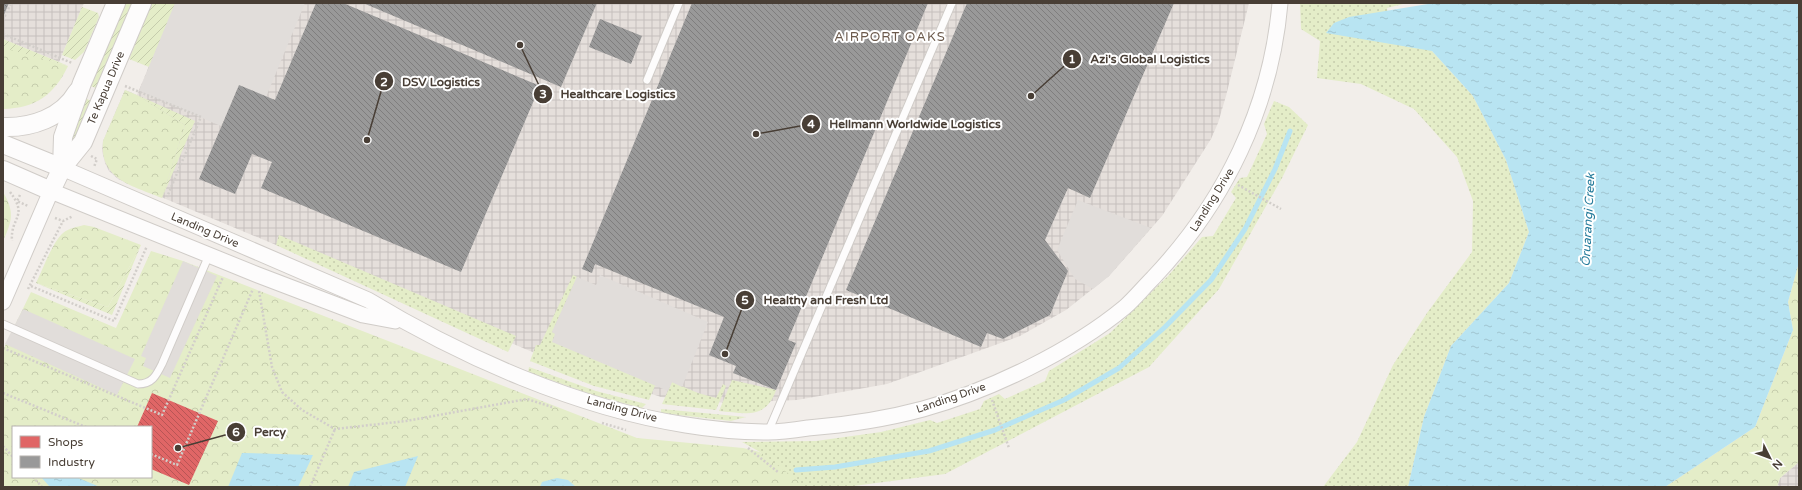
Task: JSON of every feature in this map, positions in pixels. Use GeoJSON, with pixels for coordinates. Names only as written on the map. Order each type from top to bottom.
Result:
{"type":"FeatureCollection","features":[{"type":"Feature","properties":{"kind":"street","name":"Te Kapua Drive"},"geometry":{"type":"LineString","coordinates":[[62,168],[63,137],[82,83],[116,3]]}},
{"type":"Feature","properties":{"kind":"street","name":"Te Kapua Drive"},"geometry":{"type":"LineString","coordinates":[[3,302],[62,168],[83,142],[142,3]]}},
{"type":"Feature","properties":{"kind":"street","name":"Landing Drive"},"geometry":{"type":"LineString","coordinates":[[3,144],[368,300],[404,322],[470,355],[555,390],[626,413],[687,426],[768,432],[843,425],[931,406],[1026,370],[1095,330],[1127,305],[1183,245],[1209,210],[1239,156],[1258,110],[1269,72],[1278,24],[1280,3]]}},
{"type":"Feature","properties":{"kind":"street"},"geometry":{"type":"LineString","coordinates":[[3,127],[20,128],[31,126],[52,116],[65,107],[74,97],[82,83]]}},
{"type":"Feature","properties":{"kind":"street","name":"Landing Drive"},"geometry":{"type":"LineString","coordinates":[[3,170],[209,255],[363,315],[404,322]]}},
{"type":"Feature","properties":{"kind":"lane"},"geometry":{"type":"LineString","coordinates":[[647,80],[679,3]]}},
{"type":"Feature","properties":{"kind":"lane"},"geometry":{"type":"LineString","coordinates":[[768,432],[952,3]]}},
{"type":"Feature","properties":{"kind":"lane"},"geometry":{"type":"LineString","coordinates":[[3,324],[138,384],[147,384],[154,379],[162,364],[209,255]]}},
{"type":"Feature","properties":{"kind":"path"},"geometry":{"type":"LineString","coordinates":[[3,20],[11,3]]}},
{"type":"Feature","properties":{"kind":"path"},"geometry":{"type":"LineString","coordinates":[[3,34],[74,64],[78,60]]}},
{"type":"Feature","properties":{"kind":"path"},"geometry":{"type":"LineString","coordinates":[[123,85],[201,117],[164,203]]}},
{"type":"Feature","properties":{"kind":"path"},"geometry":{"type":"LineString","coordinates":[[97,154],[98,165]]}},
{"type":"Feature","properties":{"kind":"path"},"geometry":{"type":"LineString","coordinates":[[1245,188],[1281,209]]}},
{"type":"Feature","properties":{"kind":"path"},"geometry":{"type":"LineString","coordinates":[[8,190],[17,201],[25,205]]}},
{"type":"Feature","properties":{"kind":"path"},"geometry":{"type":"LineString","coordinates":[[12,242],[12,233],[19,212],[17,201]]}},
{"type":"Feature","properties":{"kind":"path"},"geometry":{"type":"LineString","coordinates":[[59,220],[63,221],[72,217],[74,212]]}},
{"type":"Feature","properties":{"kind":"path"},"geometry":{"type":"LineString","coordinates":[[28,289],[31,286],[63,221]]}},
{"type":"Feature","properties":{"kind":"path"},"geometry":{"type":"LineString","coordinates":[[31,286],[114,321],[148,244]]}},
{"type":"Feature","properties":{"kind":"path"},"geometry":{"type":"LineString","coordinates":[[3,348],[162,415],[224,273]]}},
{"type":"Feature","properties":{"kind":"path"},"geometry":{"type":"LineString","coordinates":[[152,454],[177,465],[257,286],[272,367],[282,392],[302,410],[335,429],[406,420],[527,399]]}},
{"type":"Feature","properties":{"kind":"path"},"geometry":{"type":"LineString","coordinates":[[3,393],[84,426]]}},
{"type":"Feature","properties":{"kind":"path"},"geometry":{"type":"LineString","coordinates":[[995,409],[1009,448]]}},
{"type":"Feature","properties":{"kind":"path"},"geometry":{"type":"LineString","coordinates":[[310,487],[335,429]]}},
{"type":"Feature","properties":{"kind":"path"},"geometry":{"type":"LineString","coordinates":[[3,446],[12,456]]}},
{"type":"Feature","properties":{"kind":"path"},"geometry":{"type":"LineString","coordinates":[[33,478],[42,487]]}},
{"type":"Feature","properties":{"kind":"shaded area"},"geometry":{"type":"Polygon","coordinates":[[[3,3],[84,3],[59,62],[3,39],[3,3]]]}},
{"type":"Feature","properties":{"kind":"shaded area"},"geometry":{"type":"Polygon","coordinates":[[[175,3],[1249,3],[1226,96],[1218,123],[1211,139],[1162,216],[1109,276],[1066,310],[1020,336],[887,384],[797,400],[726,403],[661,397],[561,364],[118,179],[109,171],[105,163],[102,151],[103,141],[125,90],[137,95],[175,3]]]}},
{"type":"Feature","properties":{"kind":"shaded area"},"geometry":{"type":"Polygon","coordinates":[[[175,3],[305,3],[266,97],[239,85],[221,126],[139,91],[175,3]]]}},
{"type":"Feature","properties":{"kind":"shaded area"},"geometry":{"type":"Polygon","coordinates":[[[1078,200],[1151,228],[1109,276],[1093,289],[1075,279],[1057,250],[1078,200]]]}},
{"type":"Feature","properties":{"kind":"shaded area"},"geometry":{"type":"Polygon","coordinates":[[[183,261],[217,276],[170,378],[143,366],[146,358],[141,356],[183,261]]]}},
{"type":"Feature","properties":{"kind":"shaded area"},"geometry":{"type":"Polygon","coordinates":[[[600,275],[708,322],[682,387],[672,382],[668,391],[552,342],[555,334],[552,332],[577,277],[596,285],[600,275]]]}},
{"type":"Feature","properties":{"kind":"shaded area"},"geometry":{"type":"Polygon","coordinates":[[[23,309],[135,359],[117,395],[5,344],[23,309]]]}},
{"type":"Feature","properties":{"kind":"shaded area"},"geometry":{"type":"Polygon","coordinates":[[[1799,462],[1799,487],[1777,487],[1780,478],[1799,462]]]}},
{"type":"Feature","properties":{"kind":"green space"},"geometry":{"type":"Polygon","coordinates":[[[125,3],[132,3],[96,88],[90,86],[125,3]]]}},
{"type":"Feature","properties":{"kind":"green space"},"geometry":{"type":"Polygon","coordinates":[[[152,3],[176,3],[149,67],[129,59],[152,3]]]}},
{"type":"Feature","properties":{"kind":"green space"},"geometry":{"type":"Polygon","coordinates":[[[1300,3],[1407,3],[1387,8],[1388,16],[1432,51],[1473,96],[1506,160],[1529,232],[1509,283],[1451,346],[1424,417],[1408,487],[1323,487],[1357,442],[1393,365],[1427,313],[1472,252],[1473,201],[1457,157],[1414,109],[1361,84],[1317,78],[1320,41],[1301,29],[1300,3]]]}},
{"type":"Feature","properties":{"kind":"green space"},"geometry":{"type":"Polygon","coordinates":[[[82,7],[98,13],[99,17],[84,52],[75,60],[62,55],[82,7]]]}},
{"type":"Feature","properties":{"kind":"green space"},"geometry":{"type":"Polygon","coordinates":[[[3,39],[68,66],[4,48],[3,49],[3,39]]]}},
{"type":"Feature","properties":{"kind":"green space"},"geometry":{"type":"Polygon","coordinates":[[[4,47],[68,66],[57,85],[43,98],[25,106],[3,109],[4,47]]]}},
{"type":"Feature","properties":{"kind":"green space"},"geometry":{"type":"Polygon","coordinates":[[[125,90],[137,95],[185,125],[162,198],[120,180],[107,165],[103,154],[103,141],[125,90]]]}},
{"type":"Feature","properties":{"kind":"green space"},"geometry":{"type":"Polygon","coordinates":[[[137,95],[195,121],[162,198],[185,125],[137,95]]]}},
{"type":"Feature","properties":{"kind":"green space"},"geometry":{"type":"Polygon","coordinates":[[[85,98],[91,101],[72,143],[69,142],[85,98]]]}},
{"type":"Feature","properties":{"kind":"green space"},"geometry":{"type":"Polygon","coordinates":[[[1274,101],[1289,107],[1308,125],[1282,178],[1219,289],[1149,367],[945,474],[846,487],[447,487],[637,438],[781,470],[760,452],[742,442],[816,441],[881,432],[930,420],[937,423],[980,409],[984,401],[999,394],[1005,399],[1045,381],[1049,371],[1110,333],[1168,276],[1202,237],[1213,236],[1236,198],[1231,192],[1240,178],[1247,177],[1267,134],[1264,124],[1274,101]]]}},
{"type":"Feature","properties":{"kind":"green space"},"geometry":{"type":"Polygon","coordinates":[[[3,192],[11,211],[11,216],[3,241],[3,192]]]}},
{"type":"Feature","properties":{"kind":"green space"},"geometry":{"type":"Polygon","coordinates":[[[84,225],[94,227],[141,245],[108,307],[36,283],[51,250],[59,237],[68,230],[84,225]]]}},
{"type":"Feature","properties":{"kind":"green space"},"geometry":{"type":"Polygon","coordinates":[[[279,235],[516,336],[508,352],[276,245],[279,235]]]}},
{"type":"Feature","properties":{"kind":"green space"},"geometry":{"type":"Polygon","coordinates":[[[141,245],[112,315],[36,283],[108,307],[141,245]]]}},
{"type":"Feature","properties":{"kind":"green space"},"geometry":{"type":"Polygon","coordinates":[[[151,251],[183,261],[637,438],[743,448],[760,452],[805,486],[813,487],[3,487],[3,350],[31,292],[116,328],[151,251]]]}},
{"type":"Feature","properties":{"kind":"green space"},"geometry":{"type":"Polygon","coordinates":[[[1799,262],[1799,462],[1780,478],[1777,487],[1665,487],[1755,427],[1793,330],[1788,302],[1799,262]]]}},
{"type":"Feature","properties":{"kind":"green space"},"geometry":{"type":"Polygon","coordinates":[[[573,275],[577,277],[552,332],[659,376],[649,400],[594,386],[530,361],[536,345],[540,345],[573,275]]]}},
{"type":"Feature","properties":{"kind":"green space"},"geometry":{"type":"Polygon","coordinates":[[[529,367],[596,391],[646,404],[642,408],[596,396],[528,372],[529,367]]]}},
{"type":"Feature","properties":{"kind":"green space"},"geometry":{"type":"Polygon","coordinates":[[[732,380],[776,390],[772,400],[760,410],[745,413],[719,411],[732,380]]]}},
{"type":"Feature","properties":{"kind":"green space"},"geometry":{"type":"Polygon","coordinates":[[[672,382],[698,393],[716,398],[723,384],[726,386],[716,410],[662,404],[672,382]]]}},
{"type":"Feature","properties":{"kind":"green space"},"geometry":{"type":"Polygon","coordinates":[[[661,409],[746,417],[731,421],[661,413],[661,409]]]}},
{"type":"Feature","properties":{"kind":"water","name":"Ōruarangi Creek"},"geometry":{"type":"Polygon","coordinates":[[[1434,3],[1799,3],[1799,262],[1788,302],[1793,330],[1755,427],[1665,487],[1408,487],[1424,417],[1451,346],[1509,283],[1529,232],[1506,160],[1473,96],[1432,51],[1326,33],[1334,23],[1349,17],[1434,3]]]}},
{"type":"Feature","properties":{"kind":"water"},"geometry":{"type":"Polygon","coordinates":[[[242,453],[313,455],[298,487],[228,487],[242,453]]]}},
{"type":"Feature","properties":{"kind":"water"},"geometry":{"type":"Polygon","coordinates":[[[418,456],[405,487],[348,487],[354,472],[418,456]]]}},
{"type":"Feature","properties":{"kind":"water"},"geometry":{"type":"Polygon","coordinates":[[[42,478],[78,478],[100,487],[50,487],[42,478]]]}},
{"type":"Feature","properties":{"kind":"water"},"geometry":{"type":"Polygon","coordinates":[[[557,478],[568,480],[576,487],[540,487],[542,482],[557,478]]]}},
{"type":"Feature","properties":{"kind":"building: Shops"},"geometry":{"type":"Polygon","coordinates":[[[152,393],[218,421],[189,485],[152,469],[152,426],[137,426],[152,393]]]}},
{"type":"Feature","properties":{"kind":"building: Industry"},"geometry":{"type":"Polygon","coordinates":[[[3,3],[9,3],[3,17],[3,3]]]}},
{"type":"Feature","properties":{"kind":"building: Industry"},"geometry":{"type":"Polygon","coordinates":[[[316,3],[343,3],[540,86],[461,272],[261,188],[272,162],[252,154],[235,194],[199,179],[239,85],[275,100],[316,3]]]}},
{"type":"Feature","properties":{"kind":"building: Industry"},"geometry":{"type":"Polygon","coordinates":[[[363,3],[597,3],[561,87],[363,3]]]}},
{"type":"Feature","properties":{"kind":"building: Industry"},"geometry":{"type":"Polygon","coordinates":[[[692,3],[928,3],[788,340],[796,343],[776,390],[733,373],[736,366],[709,355],[724,317],[595,264],[592,273],[582,269],[692,3]]]}},
{"type":"Feature","properties":{"kind":"building: Industry"},"geometry":{"type":"Polygon","coordinates":[[[967,3],[1174,3],[1090,198],[1068,188],[1045,240],[1068,271],[1050,315],[1003,339],[987,333],[981,347],[846,290],[967,3]]]}},
{"type":"Feature","properties":{"kind":"building: Industry"},"geometry":{"type":"Polygon","coordinates":[[[600,19],[642,36],[631,64],[589,47],[600,19]]]}},
{"type":"Feature","properties":{"kind":"waterway"},"geometry":{"type":"LineString","coordinates":[[796,470],[835,467],[929,451],[995,430],[1064,400],[1119,368],[1165,327],[1211,280],[1245,229],[1275,169],[1290,131]]}},
{"type":"Feature","properties":{"kind":"place","name":"Healthcare Logistics"},"geometry":{"type":"Point","coordinates":[520,45]}},
{"type":"Feature","properties":{"kind":"place","name":"Azi's Global Logistics"},"geometry":{"type":"Point","coordinates":[1031,96]}},
{"type":"Feature","properties":{"kind":"place","name":"Hellmann Worldwide Logistics"},"geometry":{"type":"Point","coordinates":[756,134]}},
{"type":"Feature","properties":{"kind":"place","name":"DSV Logistics"},"geometry":{"type":"Point","coordinates":[367,140]}},
{"type":"Feature","properties":{"kind":"place","name":"Healthy and Fresh Ltd"},"geometry":{"type":"Point","coordinates":[725,354]}},
{"type":"Feature","properties":{"kind":"place","name":"Percy"},"geometry":{"type":"Point","coordinates":[178,448]}},
{"type":"Feature","properties":{"kind":"district","name":"AIRPORT OAKS"},"geometry":{"type":"Point","coordinates":[890,37]}}]}
